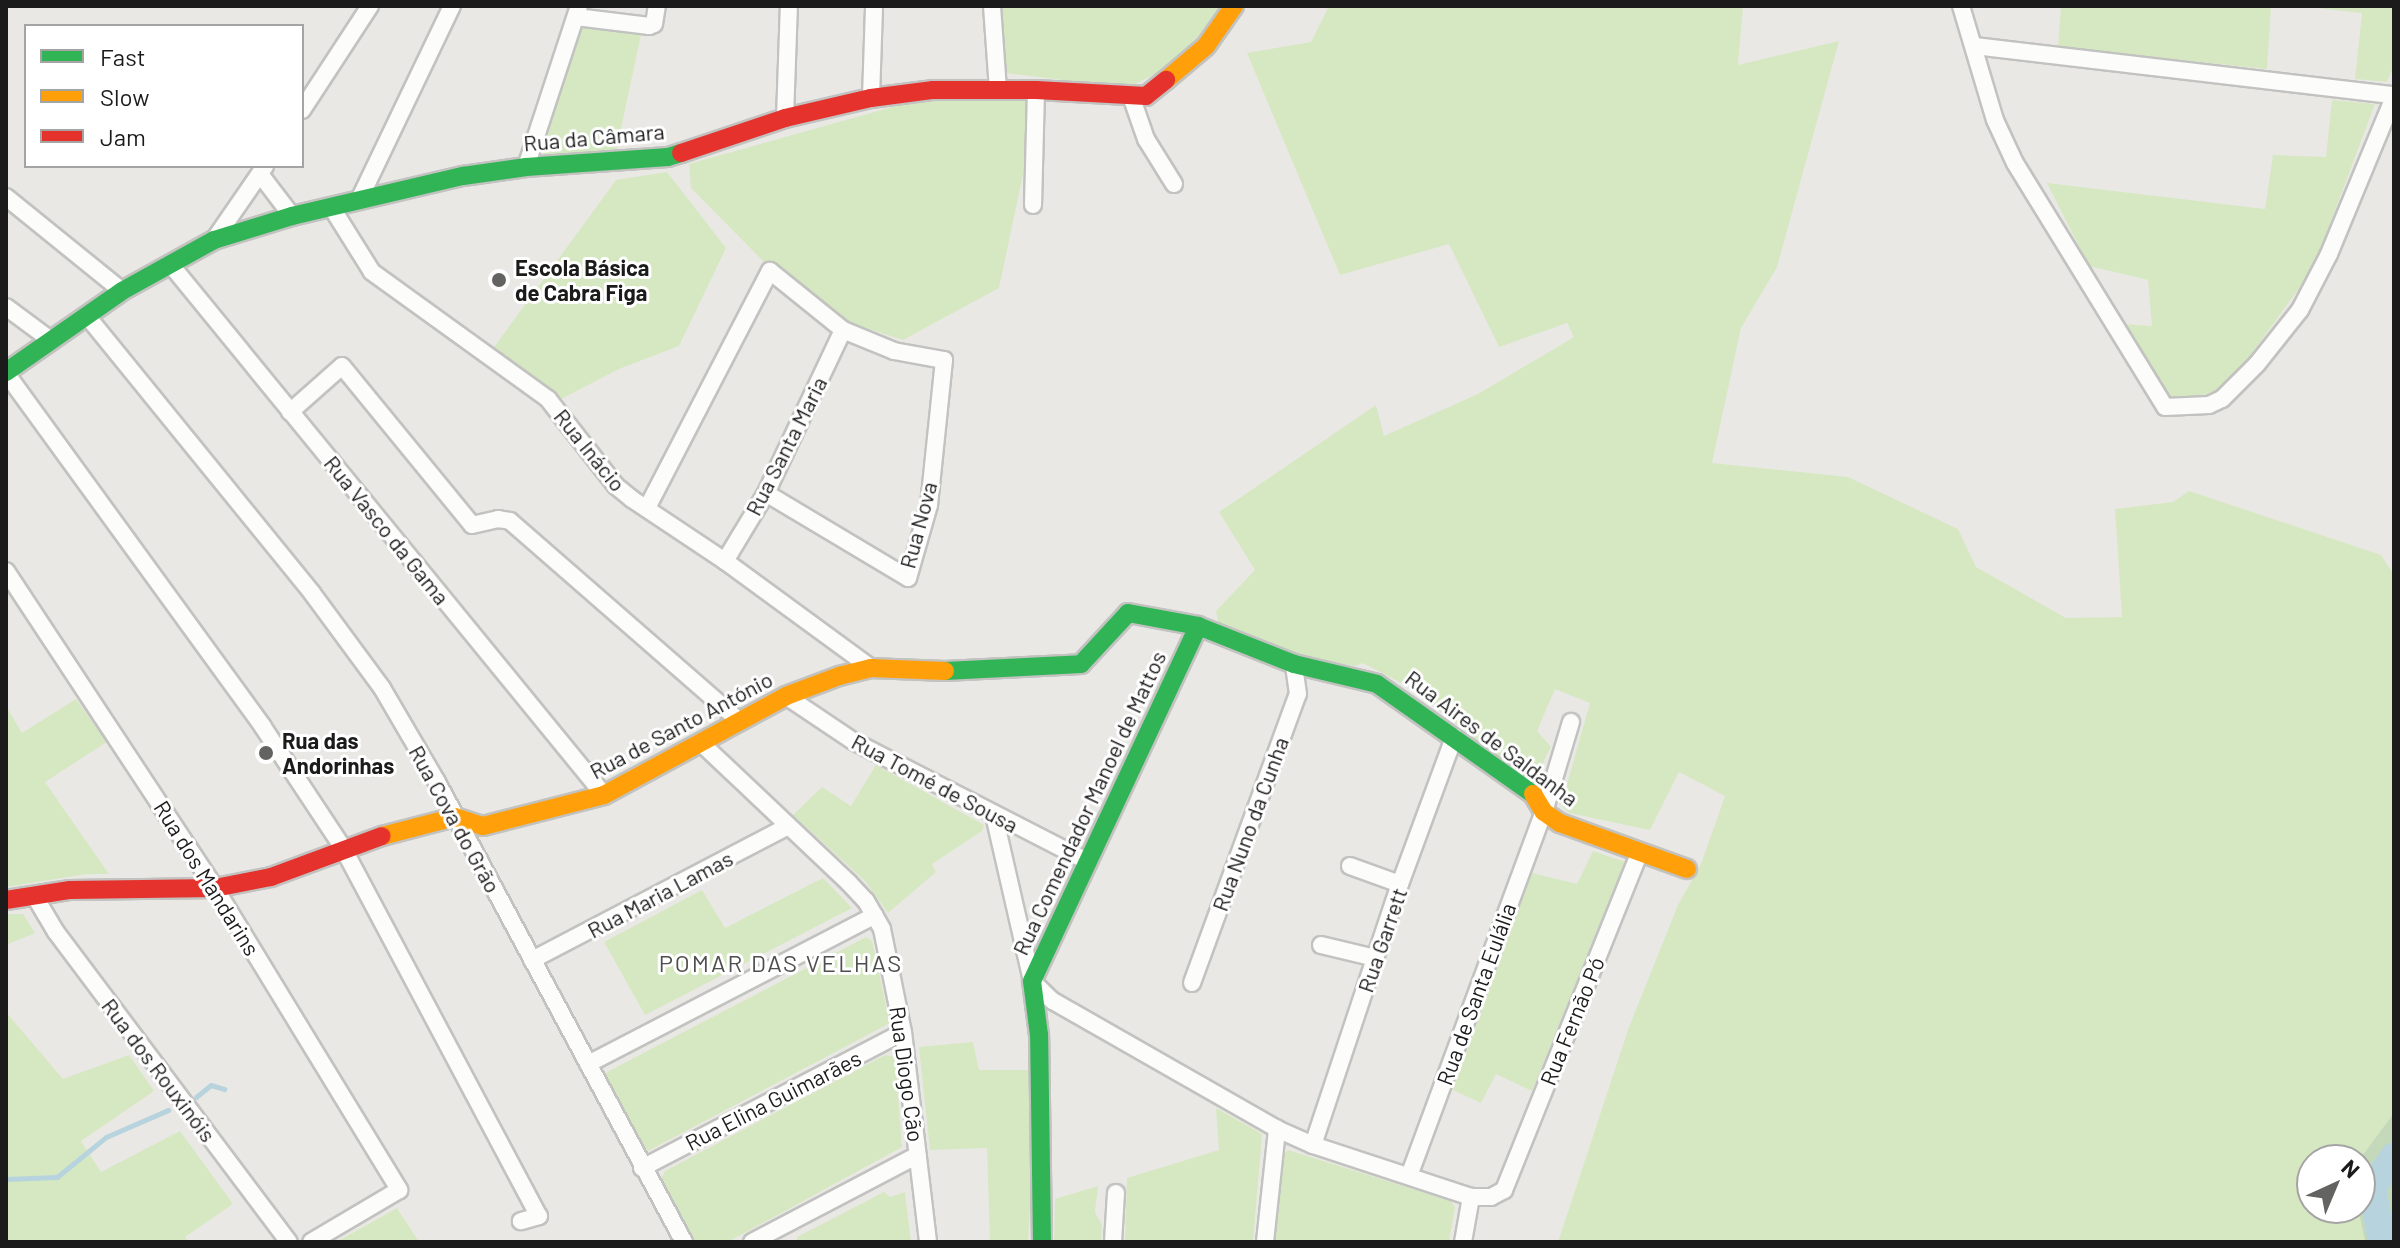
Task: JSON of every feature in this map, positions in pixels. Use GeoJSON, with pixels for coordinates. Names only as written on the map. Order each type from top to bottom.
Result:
{"type":"FeatureCollection","features":[{"type":"Feature","properties":{"kind":"street"},"geometry":{"type":"LineString","coordinates":[[304,107],[370,6]]}},
{"type":"Feature","properties":{"kind":"street"},"geometry":{"type":"LineString","coordinates":[[360,198],[452,6]]}},
{"type":"Feature","properties":{"kind":"street"},"geometry":{"type":"LineString","coordinates":[[526,167],[577,11],[649,26],[654,24],[657,6]]}},
{"type":"Feature","properties":{"kind":"street"},"geometry":{"type":"LineString","coordinates":[[785,118],[789,6]]}},
{"type":"Feature","properties":{"kind":"street"},"geometry":{"type":"LineString","coordinates":[[871,98],[874,6]]}},
{"type":"Feature","properties":{"kind":"street"},"geometry":{"type":"LineString","coordinates":[[992,6],[998,90]]}},
{"type":"Feature","properties":{"kind":"street","name":"Rua da Câmara"},"geometry":{"type":"LineString","coordinates":[[6,372],[122,291],[214,240],[292,216],[332,208],[360,198],[526,167],[668,157],[785,118],[871,98],[933,90],[1036,90],[1146,96],[1206,46],[1234,6]]}},
{"type":"Feature","properties":{"kind":"street"},"geometry":{"type":"LineString","coordinates":[[1961,6],[1995,120],[2015,163],[2165,407],[2209,405],[2222,399],[2257,364],[2300,310],[2323,269],[2394,96],[1974,46]]}},
{"type":"Feature","properties":{"kind":"street"},"geometry":{"type":"LineString","coordinates":[[1033,205],[1036,90]]}},
{"type":"Feature","properties":{"kind":"street"},"geometry":{"type":"LineString","coordinates":[[1131,96],[1146,139],[1174,184]]}},
{"type":"Feature","properties":{"kind":"street"},"geometry":{"type":"LineString","coordinates":[[214,240],[263,170],[292,216]]}},
{"type":"Feature","properties":{"kind":"street"},"geometry":{"type":"LineString","coordinates":[[6,197],[122,291]]}},
{"type":"Feature","properties":{"kind":"street","name":"Rua Inácio"},"geometry":{"type":"LineString","coordinates":[[332,208],[372,272],[548,399],[616,486],[871,668]]}},
{"type":"Feature","properties":{"kind":"street","name":"Rua Vasco da Gama"},"geometry":{"type":"LineString","coordinates":[[171,265],[604,795]]}},
{"type":"Feature","properties":{"kind":"street"},"geometry":{"type":"LineString","coordinates":[[647,508],[770,271],[843,330]]}},
{"type":"Feature","properties":{"kind":"street"},"geometry":{"type":"LineString","coordinates":[[6,307],[52,341]]}},
{"type":"Feature","properties":{"kind":"street","name":"Rua Cova do Grão"},"geometry":{"type":"LineString","coordinates":[[87,316],[312,593],[382,688],[684,1242]]}},
{"type":"Feature","properties":{"kind":"street","name":"Rua Nova"},"geometry":{"type":"LineString","coordinates":[[766,493],[908,578],[929,505],[944,360],[894,351],[843,330]]}},
{"type":"Feature","properties":{"kind":"street","name":"Rua Santa Maria"},"geometry":{"type":"LineString","coordinates":[[725,561],[766,493],[843,330]]}},
{"type":"Feature","properties":{"kind":"street"},"geometry":{"type":"LineString","coordinates":[[290,412],[342,366],[472,525],[498,519],[510,521],[739,721]]}},
{"type":"Feature","properties":{"kind":"street"},"geometry":{"type":"LineString","coordinates":[[6,372],[263,727],[343,848],[539,1216],[521,1221]]}},
{"type":"Feature","properties":{"kind":"street","name":"Rua dos Mandarins"},"geometry":{"type":"LineString","coordinates":[[6,571],[215,888],[399,1190],[311,1242]]}},
{"type":"Feature","properties":{"kind":"street","name":"Rua de Santo António"},"geometry":{"type":"LineString","coordinates":[[6,900],[70,890],[215,888],[271,877],[343,848],[455,817],[483,826],[604,795],[786,696],[871,668],[954,671],[1081,664],[1128,613]]}},
{"type":"Feature","properties":{"kind":"street","name":"Rua Aires de Saldanha"},"geometry":{"type":"LineString","coordinates":[[1128,613],[1198,626],[1294,664],[1377,684],[1532,793],[1544,812],[1560,823],[1687,869]]}},
{"type":"Feature","properties":{"kind":"street","name":"Rua Comendador Manoel de Mattos"},"geometry":{"type":"LineString","coordinates":[[1042,1242],[1039,1035],[1032,981],[1198,626]]}},
{"type":"Feature","properties":{"kind":"street","name":"Rua Nuno da Cunha"},"geometry":{"type":"LineString","coordinates":[[1192,983],[1298,694],[1294,664]]}},
{"type":"Feature","properties":{"kind":"street","name":"Rua Tomé de Sousa"},"geometry":{"type":"LineString","coordinates":[[786,696],[853,741],[1088,862]]}},
{"type":"Feature","properties":{"kind":"street","name":"Rua de Santa Eulália"},"geometry":{"type":"LineString","coordinates":[[1409,1176],[1544,812],[1571,722]]}},
{"type":"Feature","properties":{"kind":"street","name":"Rua Garrett"},"geometry":{"type":"LineString","coordinates":[[1313,1145],[1400,884],[1454,737]]}},
{"type":"Feature","properties":{"kind":"street","name":"Rua Diogo Cão"},"geometry":{"type":"LineString","coordinates":[[700,742],[849,883],[875,915],[887,944],[903,1032],[928,1242]]}},
{"type":"Feature","properties":{"kind":"street"},"geometry":{"type":"LineString","coordinates":[[994,815],[1032,981],[1053,1001],[1277,1129],[1313,1145],[1471,1197],[1463,1242]]}},
{"type":"Feature","properties":{"kind":"street","name":"Rua Maria Lamas"},"geometry":{"type":"LineString","coordinates":[[532,960],[788,826]]}},
{"type":"Feature","properties":{"kind":"street","name":"Rua Fernão Pó"},"geometry":{"type":"LineString","coordinates":[[1471,1197],[1491,1197],[1504,1190],[1640,852]]}},
{"type":"Feature","properties":{"kind":"street"},"geometry":{"type":"LineString","coordinates":[[1350,866],[1400,884]]}},
{"type":"Feature","properties":{"kind":"street","name":"Rua dos Rouxinóis"},"geometry":{"type":"LineString","coordinates":[[34,895],[56,932],[289,1242]]}},
{"type":"Feature","properties":{"kind":"street"},"geometry":{"type":"LineString","coordinates":[[588,1064],[875,915]]}},
{"type":"Feature","properties":{"kind":"street"},"geometry":{"type":"LineString","coordinates":[[1321,945],[1375,958]]}},
{"type":"Feature","properties":{"kind":"street","name":"Rua Elina Guimarães"},"geometry":{"type":"LineString","coordinates":[[642,1168],[903,1032]]}},
{"type":"Feature","properties":{"kind":"street"},"geometry":{"type":"LineString","coordinates":[[1265,1242],[1277,1129]]}},
{"type":"Feature","properties":{"kind":"street"},"geometry":{"type":"LineString","coordinates":[[752,1242],[918,1155]]}},
{"type":"Feature","properties":{"kind":"street"},"geometry":{"type":"LineString","coordinates":[[1113,1242],[1116,1193]]}},
{"type":"Feature","properties":{"kind":"green space"},"geometry":{"type":"Polygon","coordinates":[[[1000,6],[1221,6],[1193,43],[1159,72],[1127,88],[1005,73],[1000,6]]]}},
{"type":"Feature","properties":{"kind":"green space"},"geometry":{"type":"Polygon","coordinates":[[[1329,6],[1743,6],[1738,65],[1839,41],[1777,267],[1741,328],[1712,463],[1848,477],[1958,529],[1976,567],[2066,618],[2122,617],[2115,509],[2173,502],[2189,491],[2381,555],[2394,575],[2394,1113],[2371,1144],[2296,1144],[2296,1224],[2361,1224],[2365,1242],[1558,1242],[1629,1027],[1678,905],[1701,864],[1725,796],[1679,772],[1650,830],[1569,813],[1561,805],[1590,703],[1555,689],[1537,731],[1551,747],[1536,777],[1524,777],[1409,687],[1363,663],[1355,666],[1300,656],[1219,626],[1216,611],[1255,570],[1219,512],[1376,405],[1384,436],[1478,394],[1574,337],[1567,323],[1499,347],[1449,244],[1340,275],[1247,53],[1311,42],[1329,6]]]}},
{"type":"Feature","properties":{"kind":"green space"},"geometry":{"type":"Polygon","coordinates":[[[2061,6],[2271,6],[2267,69],[2058,47],[2061,6]]]}},
{"type":"Feature","properties":{"kind":"green space"},"geometry":{"type":"Polygon","coordinates":[[[2298,6],[2394,6],[2394,65],[2387,82],[2355,79],[2362,13],[2298,6]]]}},
{"type":"Feature","properties":{"kind":"green space"},"geometry":{"type":"Polygon","coordinates":[[[584,24],[642,30],[616,152],[548,157],[536,148],[576,32],[584,24]]]}},
{"type":"Feature","properties":{"kind":"green space"},"geometry":{"type":"Polygon","coordinates":[[[1027,96],[1029,146],[999,288],[903,340],[841,320],[764,262],[691,188],[689,164],[928,97],[1027,96]]]}},
{"type":"Feature","properties":{"kind":"green space"},"geometry":{"type":"Polygon","coordinates":[[[2332,100],[2375,104],[2313,269],[2228,386],[2218,392],[2183,398],[2168,396],[2123,324],[2152,326],[2148,280],[2089,266],[2047,183],[2265,209],[2273,155],[2326,157],[2332,100]]]}},
{"type":"Feature","properties":{"kind":"green space"},"geometry":{"type":"Polygon","coordinates":[[[667,172],[726,248],[679,346],[619,369],[559,400],[492,350],[616,180],[667,172]]]}},
{"type":"Feature","properties":{"kind":"green space"},"geometry":{"type":"Polygon","coordinates":[[[76,699],[107,742],[45,782],[109,874],[87,874],[6,887],[6,706],[22,733],[76,699]]]}},
{"type":"Feature","properties":{"kind":"green space"},"geometry":{"type":"Polygon","coordinates":[[[876,765],[984,825],[982,831],[932,864],[936,872],[888,913],[865,881],[793,815],[822,787],[851,806],[876,765]]]}},
{"type":"Feature","properties":{"kind":"green space"},"geometry":{"type":"Polygon","coordinates":[[[1593,851],[1625,862],[1532,1091],[1496,1074],[1481,1103],[1453,1090],[1532,873],[1577,884],[1593,851]]]}},
{"type":"Feature","properties":{"kind":"green space"},"geometry":{"type":"Polygon","coordinates":[[[823,878],[852,908],[645,1015],[604,942],[702,890],[725,928],[823,878]]]}},
{"type":"Feature","properties":{"kind":"green space"},"geometry":{"type":"Polygon","coordinates":[[[6,914],[23,914],[35,933],[6,945],[6,914]]]}},
{"type":"Feature","properties":{"kind":"green space"},"geometry":{"type":"Polygon","coordinates":[[[866,937],[872,941],[890,1023],[648,1151],[641,1145],[604,1079],[607,1072],[866,937]]]}},
{"type":"Feature","properties":{"kind":"green space"},"geometry":{"type":"Polygon","coordinates":[[[6,1012],[63,1079],[129,1055],[154,1091],[81,1141],[101,1172],[180,1131],[233,1204],[185,1237],[189,1242],[6,1242],[6,1012]]]}},
{"type":"Feature","properties":{"kind":"green space"},"geometry":{"type":"Polygon","coordinates":[[[973,1042],[979,1070],[1029,1070],[1031,1191],[1028,1242],[990,1242],[987,1148],[930,1150],[919,1047],[973,1042]]]}},
{"type":"Feature","properties":{"kind":"green space"},"geometry":{"type":"Polygon","coordinates":[[[885,1055],[895,1057],[902,1147],[728,1242],[693,1242],[661,1179],[665,1171],[885,1055]]]}},
{"type":"Feature","properties":{"kind":"green space"},"geometry":{"type":"Polygon","coordinates":[[[1216,1108],[1262,1134],[1253,1242],[1125,1242],[1127,1178],[1219,1150],[1216,1108]]]}},
{"type":"Feature","properties":{"kind":"green space"},"geometry":{"type":"Polygon","coordinates":[[[2394,1113],[2394,1242],[2365,1242],[2361,1224],[2376,1224],[2376,1144],[2371,1144],[2394,1113]]]}},
{"type":"Feature","properties":{"kind":"green space"},"geometry":{"type":"Polygon","coordinates":[[[1288,1150],[1451,1201],[1455,1207],[1449,1242],[1275,1242],[1283,1155],[1288,1150]]]}},
{"type":"Feature","properties":{"kind":"green space"},"geometry":{"type":"Polygon","coordinates":[[[1098,1186],[1095,1212],[1102,1225],[1101,1242],[1054,1242],[1055,1199],[1098,1186]]]}},
{"type":"Feature","properties":{"kind":"green space"},"geometry":{"type":"Polygon","coordinates":[[[884,1192],[890,1197],[905,1192],[911,1242],[797,1242],[797,1237],[884,1192]]]}},
{"type":"Feature","properties":{"kind":"green space"},"geometry":{"type":"Polygon","coordinates":[[[397,1208],[419,1242],[340,1240],[397,1208]]]}},
{"type":"Feature","properties":{"kind":"waterway"},"geometry":{"type":"LineString","coordinates":[[196,1097],[211,1085],[224,1089]]}},
{"type":"Feature","properties":{"kind":"waterway"},"geometry":{"type":"LineString","coordinates":[[6,1179],[57,1177],[106,1137],[168,1110]]}},
{"type":"Feature","properties":{"kind":"waterway"},"geometry":{"type":"LineString","coordinates":[[2382,1242],[2372,1188],[2394,1156]]}},
{"type":"Feature","properties":{"kind":"traffic: fast"},"geometry":{"type":"LineString","coordinates":[[6,372],[122,291],[214,240],[292,216],[463,176],[526,167],[668,157],[681,153]]}},
{"type":"Feature","properties":{"kind":"traffic: fast"},"geometry":{"type":"LineString","coordinates":[[945,671],[1081,664],[1128,613],[1198,626],[1294,664],[1377,684],[1533,794]]}},
{"type":"Feature","properties":{"kind":"traffic: fast"},"geometry":{"type":"LineString","coordinates":[[1042,1242],[1039,1035],[1032,981],[1198,626]]}},
{"type":"Feature","properties":{"kind":"traffic: slow"},"geometry":{"type":"LineString","coordinates":[[1166,80],[1206,46],[1234,6]]}},
{"type":"Feature","properties":{"kind":"traffic: slow"},"geometry":{"type":"LineString","coordinates":[[382,836],[455,817],[483,826],[604,795],[786,696],[839,676],[871,668],[945,671]]}},
{"type":"Feature","properties":{"kind":"traffic: slow"},"geometry":{"type":"LineString","coordinates":[[1533,794],[1544,812],[1560,823],[1687,869]]}},
{"type":"Feature","properties":{"kind":"traffic: jam"},"geometry":{"type":"LineString","coordinates":[[681,153],[785,118],[871,98],[933,90],[1036,90],[1146,96],[1166,80]]}},
{"type":"Feature","properties":{"kind":"traffic: jam"},"geometry":{"type":"LineString","coordinates":[[6,900],[70,890],[215,888],[271,877],[382,836]]}},
{"type":"Feature","properties":{"kind":"place","name":"Escola Básica de Cabra Figa"},"geometry":{"type":"Point","coordinates":[499,280]}},
{"type":"Feature","properties":{"kind":"place","name":"Rua das Andorinhas"},"geometry":{"type":"Point","coordinates":[266,753]}},
{"type":"Feature","properties":{"kind":"district","name":"POMAR DAS VELHAS"},"geometry":{"type":"Point","coordinates":[781,963]}}]}
